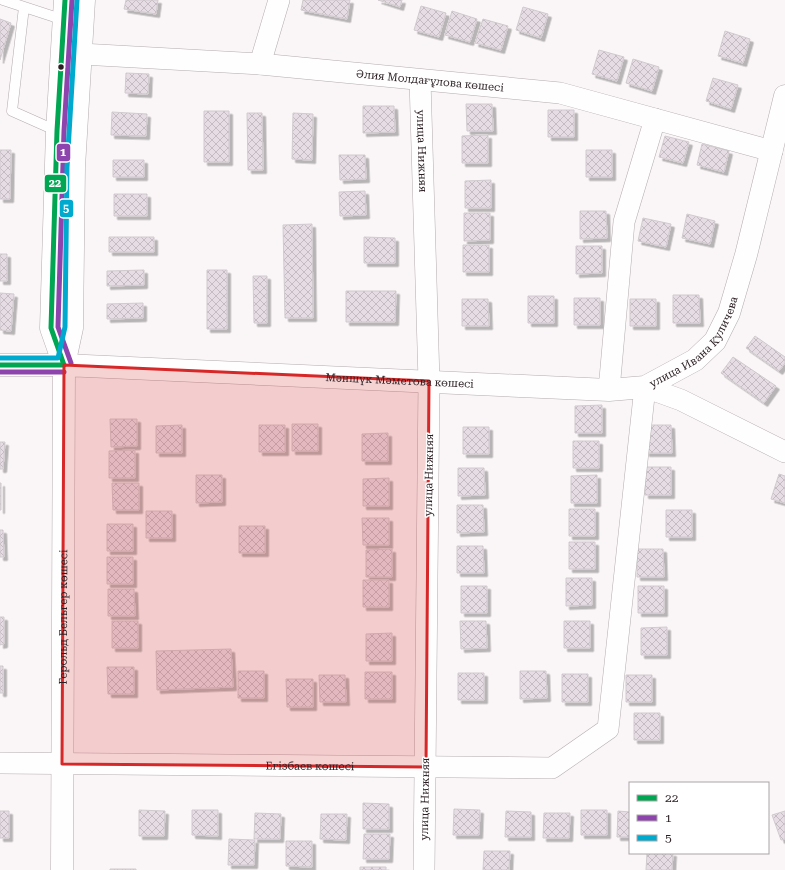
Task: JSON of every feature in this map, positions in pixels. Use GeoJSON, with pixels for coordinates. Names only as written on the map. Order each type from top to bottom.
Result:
{"type":"FeatureCollection","features":[{"type":"Feature","properties":{"kind":"street","name":"Герольд Бельгер көшесі"},"geometry":{"type":"LineString","coordinates":[[62,870],[64,365],[72,328],[74,167],[84,0]]}},
{"type":"Feature","properties":{"kind":"street"},"geometry":{"type":"LineString","coordinates":[[260,64],[280,0]]}},
{"type":"Feature","properties":{"kind":"street","name":"Герольд Бельгер көшесі"},"geometry":{"type":"LineString","coordinates":[[64,10],[57,132],[51,328],[64,365]]}},
{"type":"Feature","properties":{"kind":"street","name":"Әлия Молдағұлова көшесі"},"geometry":{"type":"LineString","coordinates":[[81,54],[260,64],[560,94],[656,119],[775,153]]}},
{"type":"Feature","properties":{"kind":"street","name":"улица Нижняя"},"geometry":{"type":"LineString","coordinates":[[420,80],[430,381],[424,870]]}},
{"type":"Feature","properties":{"kind":"street","name":"улица Ивана Куличева"},"geometry":{"type":"LineString","coordinates":[[608,729],[645,387],[695,360],[715,341],[728,313],[746,255],[775,153],[785,96]]}},
{"type":"Feature","properties":{"kind":"street"},"geometry":{"type":"LineString","coordinates":[[609,390],[624,222],[656,119]]}},
{"type":"Feature","properties":{"kind":"street","name":"Мәншүк Мәметова көшесі"},"geometry":{"type":"LineString","coordinates":[[0,366],[64,365],[609,390],[645,387],[681,400],[785,452]]}},
{"type":"Feature","properties":{"kind":"street","name":"Егізбаев көшесі"},"geometry":{"type":"LineString","coordinates":[[0,763],[552,768],[608,729]]}},
{"type":"Feature","properties":{"kind":"lane"},"geometry":{"type":"LineString","coordinates":[[3,0],[24,7],[64,10]]}},
{"type":"Feature","properties":{"kind":"lane"},"geometry":{"type":"LineString","coordinates":[[24,7],[12,111],[57,132]]}},
{"type":"Feature","properties":{"kind":"highlighted area"},"geometry":{"type":"Polygon","coordinates":[[[64,365],[429,381],[426,767],[62,764],[64,365]]]}},
{"type":"Feature","properties":{"kind":"building"},"geometry":{"type":"Polygon","coordinates":[[[126,0],[158,0],[156,14],[124,9],[126,0]]]}},
{"type":"Feature","properties":{"kind":"building"},"geometry":{"type":"Polygon","coordinates":[[[303,0],[350,0],[347,19],[301,10],[303,0]]]}},
{"type":"Feature","properties":{"kind":"building"},"geometry":{"type":"Polygon","coordinates":[[[378,0],[402,0],[400,7],[378,0]]]}},
{"type":"Feature","properties":{"kind":"building"},"geometry":{"type":"Polygon","coordinates":[[[421,6],[446,13],[439,37],[414,30],[421,6]]]}},
{"type":"Feature","properties":{"kind":"building"},"geometry":{"type":"Polygon","coordinates":[[[523,7],[548,14],[541,38],[516,30],[523,7]]]}},
{"type":"Feature","properties":{"kind":"building"},"geometry":{"type":"Polygon","coordinates":[[[452,11],[477,19],[470,42],[445,35],[452,11]]]}},
{"type":"Feature","properties":{"kind":"building"},"geometry":{"type":"Polygon","coordinates":[[[0,19],[11,23],[0,60],[0,19]]]}},
{"type":"Feature","properties":{"kind":"building"},"geometry":{"type":"Polygon","coordinates":[[[483,19],[508,26],[501,50],[475,43],[483,19]]]}},
{"type":"Feature","properties":{"kind":"building"},"geometry":{"type":"Polygon","coordinates":[[[725,31],[750,39],[743,63],[718,56],[725,31]]]}},
{"type":"Feature","properties":{"kind":"building"},"geometry":{"type":"Polygon","coordinates":[[[599,50],[624,57],[617,81],[592,74],[599,50]]]}},
{"type":"Feature","properties":{"kind":"building"},"geometry":{"type":"Polygon","coordinates":[[[633,59],[659,67],[652,91],[626,83],[633,59]]]}},
{"type":"Feature","properties":{"kind":"building"},"geometry":{"type":"Polygon","coordinates":[[[126,73],[149,74],[148,94],[125,93],[126,73]]]}},
{"type":"Feature","properties":{"kind":"building"},"geometry":{"type":"Polygon","coordinates":[[[713,78],[738,85],[731,109],[706,101],[713,78]]]}},
{"type":"Feature","properties":{"kind":"building"},"geometry":{"type":"Polygon","coordinates":[[[466,104],[492,104],[493,131],[467,131],[466,104]]]}},
{"type":"Feature","properties":{"kind":"building"},"geometry":{"type":"Polygon","coordinates":[[[363,106],[394,106],[395,132],[363,133],[363,106]]]}},
{"type":"Feature","properties":{"kind":"building"},"geometry":{"type":"Polygon","coordinates":[[[548,110],[574,110],[574,137],[548,137],[548,110]]]}},
{"type":"Feature","properties":{"kind":"building"},"geometry":{"type":"Polygon","coordinates":[[[204,111],[229,111],[229,162],[204,162],[204,111]]]}},
{"type":"Feature","properties":{"kind":"building"},"geometry":{"type":"Polygon","coordinates":[[[112,112],[147,114],[146,136],[111,135],[112,112]]]}},
{"type":"Feature","properties":{"kind":"building"},"geometry":{"type":"Polygon","coordinates":[[[247,113],[262,113],[263,170],[248,170],[247,113]]]}},
{"type":"Feature","properties":{"kind":"building"},"geometry":{"type":"Polygon","coordinates":[[[293,113],[313,114],[312,160],[292,159],[293,113]]]}},
{"type":"Feature","properties":{"kind":"building"},"geometry":{"type":"Polygon","coordinates":[[[488,135],[488,163],[462,163],[462,136],[488,135]]]}},
{"type":"Feature","properties":{"kind":"building"},"geometry":{"type":"Polygon","coordinates":[[[665,136],[689,142],[683,163],[659,157],[665,136]]]}},
{"type":"Feature","properties":{"kind":"building"},"geometry":{"type":"Polygon","coordinates":[[[702,144],[729,151],[724,172],[697,165],[702,144]]]}},
{"type":"Feature","properties":{"kind":"building"},"geometry":{"type":"Polygon","coordinates":[[[0,150],[11,150],[10,199],[0,199],[0,150]]]}},
{"type":"Feature","properties":{"kind":"building"},"geometry":{"type":"Polygon","coordinates":[[[586,150],[612,150],[612,177],[586,177],[586,150]]]}},
{"type":"Feature","properties":{"kind":"building"},"geometry":{"type":"Polygon","coordinates":[[[339,155],[365,155],[366,179],[340,180],[339,155]]]}},
{"type":"Feature","properties":{"kind":"building"},"geometry":{"type":"Polygon","coordinates":[[[113,160],[144,160],[144,177],[113,177],[113,160]]]}},
{"type":"Feature","properties":{"kind":"building"},"geometry":{"type":"Polygon","coordinates":[[[491,180],[491,208],[465,208],[465,181],[491,180]]]}},
{"type":"Feature","properties":{"kind":"building"},"geometry":{"type":"Polygon","coordinates":[[[365,191],[366,215],[340,216],[339,192],[365,191]]]}},
{"type":"Feature","properties":{"kind":"building"},"geometry":{"type":"Polygon","coordinates":[[[114,194],[147,194],[147,216],[114,216],[114,194]]]}},
{"type":"Feature","properties":{"kind":"building"},"geometry":{"type":"Polygon","coordinates":[[[580,211],[606,211],[607,238],[580,239],[580,211]]]}},
{"type":"Feature","properties":{"kind":"building"},"geometry":{"type":"Polygon","coordinates":[[[464,213],[490,213],[490,240],[464,241],[464,213]]]}},
{"type":"Feature","properties":{"kind":"building"},"geometry":{"type":"Polygon","coordinates":[[[687,214],[715,221],[710,244],[682,238],[687,214]]]}},
{"type":"Feature","properties":{"kind":"building"},"geometry":{"type":"Polygon","coordinates":[[[643,218],[671,224],[666,247],[638,241],[643,218]]]}},
{"type":"Feature","properties":{"kind":"building"},"geometry":{"type":"Polygon","coordinates":[[[312,224],[313,318],[285,318],[283,225],[312,224]]]}},
{"type":"Feature","properties":{"kind":"building"},"geometry":{"type":"Polygon","coordinates":[[[109,237],[154,237],[154,252],[109,252],[109,237]]]}},
{"type":"Feature","properties":{"kind":"building"},"geometry":{"type":"Polygon","coordinates":[[[364,237],[395,238],[395,263],[364,263],[364,237]]]}},
{"type":"Feature","properties":{"kind":"building"},"geometry":{"type":"Polygon","coordinates":[[[463,245],[489,245],[489,272],[463,272],[463,245]]]}},
{"type":"Feature","properties":{"kind":"building"},"geometry":{"type":"Polygon","coordinates":[[[576,246],[602,246],[602,273],[576,274],[576,246]]]}},
{"type":"Feature","properties":{"kind":"building"},"geometry":{"type":"Polygon","coordinates":[[[0,254],[7,254],[7,281],[0,281],[0,254]]]}},
{"type":"Feature","properties":{"kind":"building"},"geometry":{"type":"Polygon","coordinates":[[[144,270],[144,285],[107,286],[107,271],[144,270]]]}},
{"type":"Feature","properties":{"kind":"building"},"geometry":{"type":"Polygon","coordinates":[[[207,270],[227,270],[227,329],[207,329],[207,270]]]}},
{"type":"Feature","properties":{"kind":"building"},"geometry":{"type":"Polygon","coordinates":[[[253,276],[267,276],[267,323],[254,323],[253,276]]]}},
{"type":"Feature","properties":{"kind":"building"},"geometry":{"type":"Polygon","coordinates":[[[346,291],[396,291],[395,322],[346,322],[346,291]]]}},
{"type":"Feature","properties":{"kind":"building"},"geometry":{"type":"Polygon","coordinates":[[[0,293],[14,294],[11,331],[0,330],[0,293]]]}},
{"type":"Feature","properties":{"kind":"building"},"geometry":{"type":"Polygon","coordinates":[[[673,295],[699,295],[700,323],[673,323],[673,295]]]}},
{"type":"Feature","properties":{"kind":"building"},"geometry":{"type":"Polygon","coordinates":[[[528,296],[554,296],[554,323],[528,323],[528,296]]]}},
{"type":"Feature","properties":{"kind":"building"},"geometry":{"type":"Polygon","coordinates":[[[574,298],[600,298],[600,325],[574,325],[574,298]]]}},
{"type":"Feature","properties":{"kind":"building"},"geometry":{"type":"Polygon","coordinates":[[[462,299],[488,299],[489,326],[462,326],[462,299]]]}},
{"type":"Feature","properties":{"kind":"building"},"geometry":{"type":"Polygon","coordinates":[[[630,299],[656,299],[656,326],[630,326],[630,299]]]}},
{"type":"Feature","properties":{"kind":"building"},"geometry":{"type":"Polygon","coordinates":[[[143,303],[143,318],[107,319],[107,304],[143,303]]]}},
{"type":"Feature","properties":{"kind":"building"},"geometry":{"type":"Polygon","coordinates":[[[755,336],[785,357],[785,363],[779,371],[746,348],[755,336]]]}},
{"type":"Feature","properties":{"kind":"building"},"geometry":{"type":"Polygon","coordinates":[[[733,357],[776,386],[764,403],[721,373],[733,357]]]}},
{"type":"Feature","properties":{"kind":"building"},"geometry":{"type":"Polygon","coordinates":[[[602,405],[602,433],[575,433],[575,406],[602,405]]]}},
{"type":"Feature","properties":{"kind":"building"},"geometry":{"type":"Polygon","coordinates":[[[110,419],[137,419],[137,446],[111,447],[110,419]]]}},
{"type":"Feature","properties":{"kind":"building"},"geometry":{"type":"Polygon","coordinates":[[[292,424],[318,424],[318,451],[292,451],[292,424]]]}},
{"type":"Feature","properties":{"kind":"building"},"geometry":{"type":"Polygon","coordinates":[[[182,425],[182,453],[156,453],[156,426],[182,425]]]}},
{"type":"Feature","properties":{"kind":"building"},"geometry":{"type":"Polygon","coordinates":[[[259,425],[285,425],[285,452],[259,452],[259,425]]]}},
{"type":"Feature","properties":{"kind":"building"},"geometry":{"type":"Polygon","coordinates":[[[645,425],[671,425],[672,453],[646,453],[645,425]]]}},
{"type":"Feature","properties":{"kind":"building"},"geometry":{"type":"Polygon","coordinates":[[[463,427],[489,427],[489,454],[463,454],[463,427]]]}},
{"type":"Feature","properties":{"kind":"building"},"geometry":{"type":"Polygon","coordinates":[[[388,433],[388,461],[362,461],[362,434],[388,433]]]}},
{"type":"Feature","properties":{"kind":"building"},"geometry":{"type":"Polygon","coordinates":[[[573,441],[599,441],[599,468],[573,468],[573,441]]]}},
{"type":"Feature","properties":{"kind":"building"},"geometry":{"type":"Polygon","coordinates":[[[0,442],[5,442],[3,469],[0,469],[0,442]]]}},
{"type":"Feature","properties":{"kind":"building"},"geometry":{"type":"Polygon","coordinates":[[[135,450],[135,478],[109,478],[109,451],[135,450]]]}},
{"type":"Feature","properties":{"kind":"building"},"geometry":{"type":"Polygon","coordinates":[[[645,467],[671,467],[671,495],[645,495],[645,467]]]}},
{"type":"Feature","properties":{"kind":"building"},"geometry":{"type":"Polygon","coordinates":[[[458,468],[484,468],[485,495],[458,496],[458,468]]]}},
{"type":"Feature","properties":{"kind":"building"},"geometry":{"type":"Polygon","coordinates":[[[779,474],[785,476],[785,503],[771,499],[779,474]]]}},
{"type":"Feature","properties":{"kind":"building"},"geometry":{"type":"Polygon","coordinates":[[[196,475],[222,475],[222,502],[196,503],[196,475]]]}},
{"type":"Feature","properties":{"kind":"building"},"geometry":{"type":"Polygon","coordinates":[[[597,475],[597,503],[571,503],[571,476],[597,475]]]}},
{"type":"Feature","properties":{"kind":"building"},"geometry":{"type":"Polygon","coordinates":[[[389,478],[389,506],[363,506],[363,479],[389,478]]]}},
{"type":"Feature","properties":{"kind":"building"},"geometry":{"type":"Polygon","coordinates":[[[1,483],[1,510],[0,510],[1,483]]]}},
{"type":"Feature","properties":{"kind":"building"},"geometry":{"type":"Polygon","coordinates":[[[112,483],[139,483],[139,510],[113,510],[112,483]]]}},
{"type":"Feature","properties":{"kind":"building"},"geometry":{"type":"Polygon","coordinates":[[[457,505],[483,505],[484,532],[457,533],[457,505]]]}},
{"type":"Feature","properties":{"kind":"building"},"geometry":{"type":"Polygon","coordinates":[[[569,509],[595,509],[595,536],[569,536],[569,509]]]}},
{"type":"Feature","properties":{"kind":"building"},"geometry":{"type":"Polygon","coordinates":[[[666,510],[692,510],[692,537],[666,537],[666,510]]]}},
{"type":"Feature","properties":{"kind":"building"},"geometry":{"type":"Polygon","coordinates":[[[146,511],[172,511],[172,538],[146,538],[146,511]]]}},
{"type":"Feature","properties":{"kind":"building"},"geometry":{"type":"Polygon","coordinates":[[[362,518],[389,518],[389,545],[363,545],[362,518]]]}},
{"type":"Feature","properties":{"kind":"building"},"geometry":{"type":"Polygon","coordinates":[[[107,524],[133,524],[133,551],[107,551],[107,524]]]}},
{"type":"Feature","properties":{"kind":"building"},"geometry":{"type":"Polygon","coordinates":[[[239,526],[265,526],[265,553],[239,553],[239,526]]]}},
{"type":"Feature","properties":{"kind":"building"},"geometry":{"type":"Polygon","coordinates":[[[0,530],[3,530],[4,557],[0,557],[0,530]]]}},
{"type":"Feature","properties":{"kind":"building"},"geometry":{"type":"Polygon","coordinates":[[[569,542],[595,542],[595,569],[569,569],[569,542]]]}},
{"type":"Feature","properties":{"kind":"building"},"geometry":{"type":"Polygon","coordinates":[[[457,546],[483,546],[484,573],[457,573],[457,546]]]}},
{"type":"Feature","properties":{"kind":"building"},"geometry":{"type":"Polygon","coordinates":[[[392,549],[392,577],[366,577],[366,550],[392,549]]]}},
{"type":"Feature","properties":{"kind":"building"},"geometry":{"type":"Polygon","coordinates":[[[637,549],[663,549],[664,577],[637,577],[637,549]]]}},
{"type":"Feature","properties":{"kind":"building"},"geometry":{"type":"Polygon","coordinates":[[[107,557],[133,557],[133,584],[107,584],[107,557]]]}},
{"type":"Feature","properties":{"kind":"building"},"geometry":{"type":"Polygon","coordinates":[[[566,578],[592,578],[592,605],[566,606],[566,578]]]}},
{"type":"Feature","properties":{"kind":"building"},"geometry":{"type":"Polygon","coordinates":[[[363,580],[389,580],[389,607],[363,607],[363,580]]]}},
{"type":"Feature","properties":{"kind":"building"},"geometry":{"type":"Polygon","coordinates":[[[461,586],[487,586],[487,613],[461,613],[461,586]]]}},
{"type":"Feature","properties":{"kind":"building"},"geometry":{"type":"Polygon","coordinates":[[[638,586],[664,586],[664,613],[638,613],[638,586]]]}},
{"type":"Feature","properties":{"kind":"building"},"geometry":{"type":"Polygon","coordinates":[[[108,589],[134,589],[135,616],[108,616],[108,589]]]}},
{"type":"Feature","properties":{"kind":"building"},"geometry":{"type":"Polygon","coordinates":[[[0,617],[4,617],[4,644],[0,645],[0,617]]]}},
{"type":"Feature","properties":{"kind":"building"},"geometry":{"type":"Polygon","coordinates":[[[112,621],[138,621],[138,648],[112,648],[112,621]]]}},
{"type":"Feature","properties":{"kind":"building"},"geometry":{"type":"Polygon","coordinates":[[[460,621],[486,621],[487,648],[461,649],[460,621]]]}},
{"type":"Feature","properties":{"kind":"building"},"geometry":{"type":"Polygon","coordinates":[[[564,621],[590,621],[590,648],[564,648],[564,621]]]}},
{"type":"Feature","properties":{"kind":"building"},"geometry":{"type":"Polygon","coordinates":[[[667,627],[667,655],[641,655],[641,628],[667,627]]]}},
{"type":"Feature","properties":{"kind":"building"},"geometry":{"type":"Polygon","coordinates":[[[392,633],[392,661],[366,661],[366,634],[392,633]]]}},
{"type":"Feature","properties":{"kind":"building"},"geometry":{"type":"Polygon","coordinates":[[[231,649],[233,687],[157,690],[156,651],[231,649]]]}},
{"type":"Feature","properties":{"kind":"building"},"geometry":{"type":"Polygon","coordinates":[[[0,666],[3,666],[3,693],[0,693],[0,666]]]}},
{"type":"Feature","properties":{"kind":"building"},"geometry":{"type":"Polygon","coordinates":[[[107,667],[134,667],[134,694],[108,694],[107,667]]]}},
{"type":"Feature","properties":{"kind":"building"},"geometry":{"type":"Polygon","coordinates":[[[238,671],[264,671],[264,698],[238,698],[238,671]]]}},
{"type":"Feature","properties":{"kind":"building"},"geometry":{"type":"Polygon","coordinates":[[[520,671],[546,671],[547,698],[520,699],[520,671]]]}},
{"type":"Feature","properties":{"kind":"building"},"geometry":{"type":"Polygon","coordinates":[[[365,672],[392,672],[392,699],[365,699],[365,672]]]}},
{"type":"Feature","properties":{"kind":"building"},"geometry":{"type":"Polygon","coordinates":[[[458,673],[484,673],[484,700],[458,700],[458,673]]]}},
{"type":"Feature","properties":{"kind":"building"},"geometry":{"type":"Polygon","coordinates":[[[562,674],[588,674],[588,702],[562,702],[562,674]]]}},
{"type":"Feature","properties":{"kind":"building"},"geometry":{"type":"Polygon","coordinates":[[[319,675],[345,675],[346,702],[320,702],[319,675]]]}},
{"type":"Feature","properties":{"kind":"building"},"geometry":{"type":"Polygon","coordinates":[[[626,675],[652,675],[652,702],[626,702],[626,675]]]}},
{"type":"Feature","properties":{"kind":"building"},"geometry":{"type":"Polygon","coordinates":[[[286,679],[313,679],[313,707],[287,707],[286,679]]]}},
{"type":"Feature","properties":{"kind":"building"},"geometry":{"type":"Polygon","coordinates":[[[634,713],[660,713],[660,740],[634,740],[634,713]]]}},
{"type":"Feature","properties":{"kind":"building"},"geometry":{"type":"Polygon","coordinates":[[[363,803],[389,804],[389,829],[363,829],[363,803]]]}},
{"type":"Feature","properties":{"kind":"building"},"geometry":{"type":"Polygon","coordinates":[[[454,809],[480,810],[479,835],[453,835],[454,809]]]}},
{"type":"Feature","properties":{"kind":"building"},"geometry":{"type":"Polygon","coordinates":[[[139,810],[165,811],[164,836],[139,836],[139,810]]]}},
{"type":"Feature","properties":{"kind":"building"},"geometry":{"type":"Polygon","coordinates":[[[192,810],[218,810],[218,836],[192,835],[192,810]]]}},
{"type":"Feature","properties":{"kind":"building"},"geometry":{"type":"Polygon","coordinates":[[[581,810],[607,810],[607,835],[581,835],[581,810]]]}},
{"type":"Feature","properties":{"kind":"building"},"geometry":{"type":"Polygon","coordinates":[[[0,811],[9,811],[9,838],[0,838],[0,811]]]}},
{"type":"Feature","properties":{"kind":"building"},"geometry":{"type":"Polygon","coordinates":[[[506,811],[531,812],[531,837],[505,837],[506,811]]]}},
{"type":"Feature","properties":{"kind":"building"},"geometry":{"type":"Polygon","coordinates":[[[618,811],[629,812],[629,837],[617,837],[618,811]]]}},
{"type":"Feature","properties":{"kind":"building"},"geometry":{"type":"Polygon","coordinates":[[[785,811],[785,839],[781,840],[772,815],[785,811]]]}},
{"type":"Feature","properties":{"kind":"building"},"geometry":{"type":"Polygon","coordinates":[[[255,813],[281,814],[280,839],[254,839],[255,813]]]}},
{"type":"Feature","properties":{"kind":"building"},"geometry":{"type":"Polygon","coordinates":[[[544,813],[570,813],[569,838],[543,838],[544,813]]]}},
{"type":"Feature","properties":{"kind":"building"},"geometry":{"type":"Polygon","coordinates":[[[321,814],[347,814],[346,840],[320,839],[321,814]]]}},
{"type":"Feature","properties":{"kind":"building"},"geometry":{"type":"Polygon","coordinates":[[[364,834],[390,834],[389,859],[363,859],[364,834]]]}},
{"type":"Feature","properties":{"kind":"building"},"geometry":{"type":"Polygon","coordinates":[[[229,839],[255,840],[254,865],[228,865],[229,839]]]}},
{"type":"Feature","properties":{"kind":"building"},"geometry":{"type":"Polygon","coordinates":[[[286,841],[312,841],[312,867],[286,866],[286,841]]]}},
{"type":"Feature","properties":{"kind":"building"},"geometry":{"type":"Polygon","coordinates":[[[484,851],[510,851],[509,870],[483,870],[484,851]]]}},
{"type":"Feature","properties":{"kind":"building"},"geometry":{"type":"Polygon","coordinates":[[[647,854],[673,854],[672,870],[646,870],[647,854]]]}},
{"type":"Feature","properties":{"kind":"building"},"geometry":{"type":"Polygon","coordinates":[[[360,867],[386,867],[386,870],[360,870],[360,867]]]}},
{"type":"Feature","properties":{"kind":"building"},"geometry":{"type":"Polygon","coordinates":[[[136,869],[136,870],[110,870],[136,869]]]}},
{"type":"Feature","properties":{"kind":"transit line","name":"22"},"geometry":{"type":"LineString","coordinates":[[64,365],[51,328],[57,131],[65,0]]}},
{"type":"Feature","properties":{"kind":"transit line","name":"1"},"geometry":{"type":"LineString","coordinates":[[71,363],[58,327],[64,131],[72,0]]}},
{"type":"Feature","properties":{"kind":"transit line","name":"5"},"geometry":{"type":"LineString","coordinates":[[0,358],[58,358],[65,327],[67,167],[77,0]]}},
{"type":"Feature","properties":{"kind":"transit line","name":"22"},"geometry":{"type":"LineString","coordinates":[[0,365],[64,365]]}},
{"type":"Feature","properties":{"kind":"transit line","name":"1"},"geometry":{"type":"LineString","coordinates":[[0,372],[64,372]]}}]}
